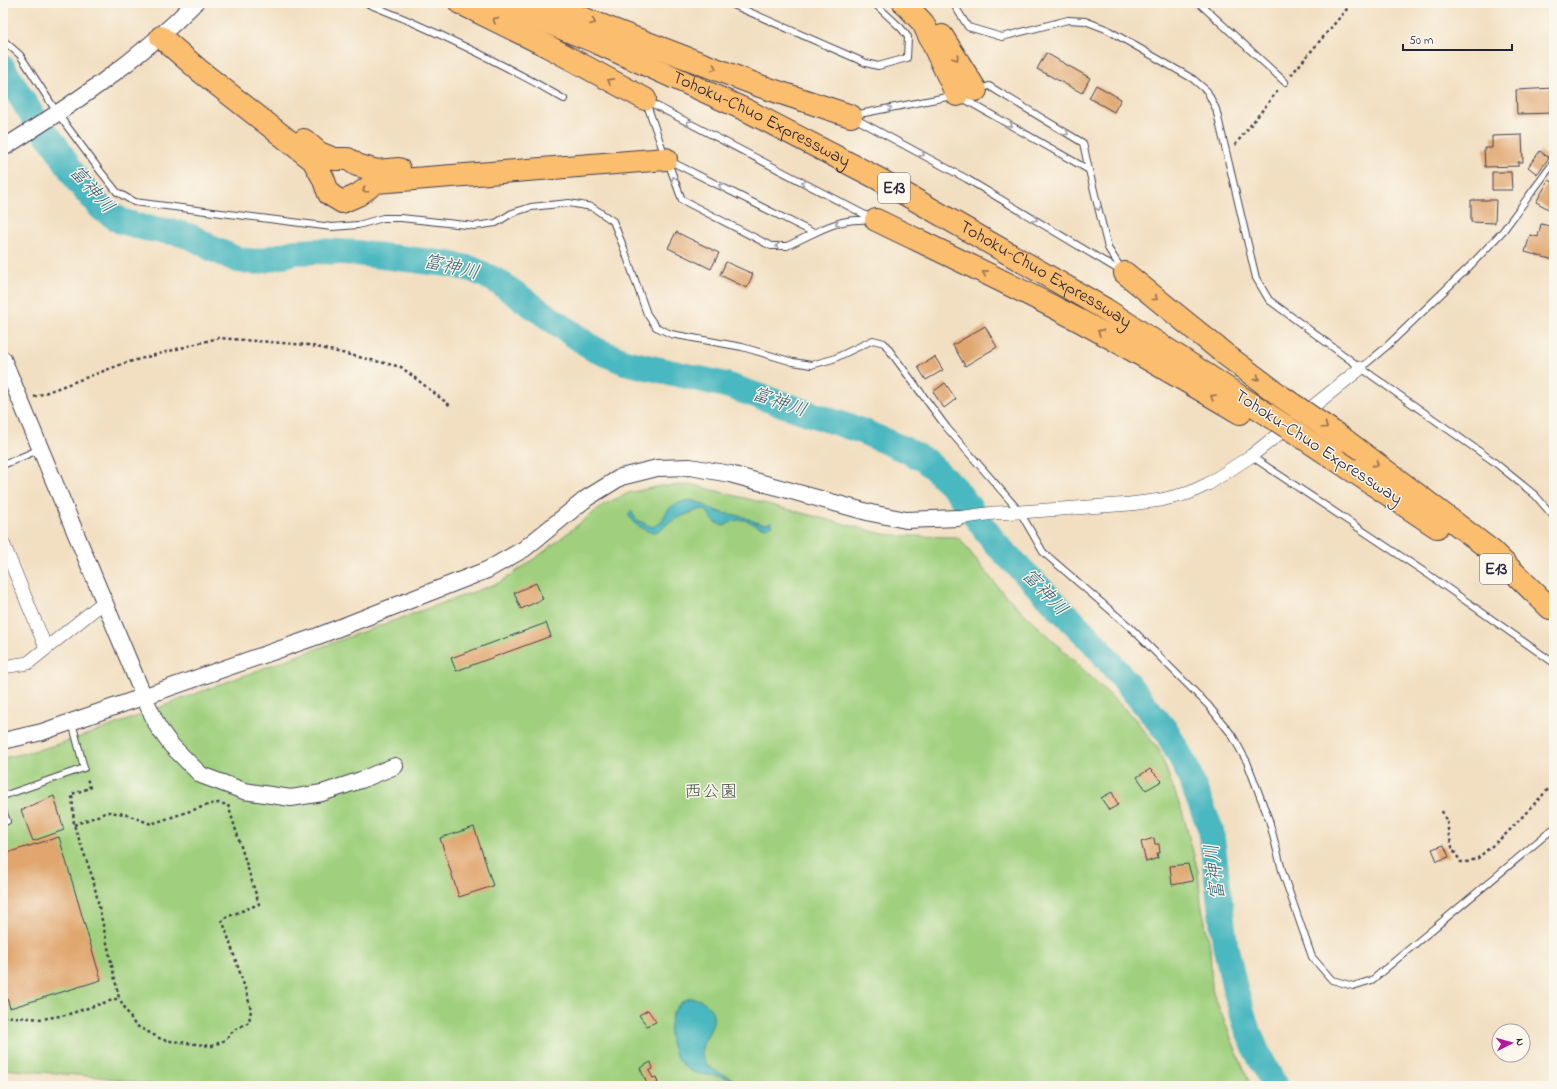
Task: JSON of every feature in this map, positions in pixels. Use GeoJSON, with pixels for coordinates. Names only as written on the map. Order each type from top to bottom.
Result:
{"type":"FeatureCollection","features":[{"type":"Feature","properties":{"kind":"highway"},"geometry":{"type":"LineString","coordinates":[[460,3],[547,46],[645,99]]}},
{"type":"Feature","properties":{"kind":"highway","name":"Tohoku-Chuo Expressway"},"geometry":{"type":"LineString","coordinates":[[500,3],[598,44],[748,111],[877,178],[1105,309],[1263,419],[1443,531],[1552,609]]}},
{"type":"Feature","properties":{"kind":"highway"},"geometry":{"type":"LineString","coordinates":[[543,3],[760,86],[851,116]]}},
{"type":"Feature","properties":{"kind":"highway"},"geometry":{"type":"LineString","coordinates":[[904,3],[923,23],[966,92]]}},
{"type":"Feature","properties":{"kind":"highway"},"geometry":{"type":"LineString","coordinates":[[918,3],[927,12],[966,92]]}},
{"type":"Feature","properties":{"kind":"highway"},"geometry":{"type":"LineString","coordinates":[[161,37],[208,65],[320,153],[334,159],[348,159],[357,165],[377,170],[476,166],[664,153]]}},
{"type":"Feature","properties":{"kind":"highway"},"geometry":{"type":"LineString","coordinates":[[161,37],[200,71],[313,160],[323,178],[329,194],[342,202],[358,195],[376,182],[664,153]]}},
{"type":"Feature","properties":{"kind":"highway"},"geometry":{"type":"LineString","coordinates":[[876,220],[1067,314],[1263,419]]}},
{"type":"Feature","properties":{"kind":"highway"},"geometry":{"type":"LineString","coordinates":[[1125,273],[1226,355],[1345,440],[1492,551],[1552,609]]}},
{"type":"Feature","properties":{"kind":"street"},"geometry":{"type":"LineString","coordinates":[[3,148],[57,114],[112,75],[161,37],[195,3]]}},
{"type":"Feature","properties":{"kind":"street"},"geometry":{"type":"LineString","coordinates":[[3,359],[144,697],[158,727],[171,745],[201,775],[244,791],[291,798],[322,793],[361,780],[395,766]]}},
{"type":"Feature","properties":{"kind":"street"},"geometry":{"type":"LineString","coordinates":[[3,741],[42,732],[72,722],[318,636],[487,570],[524,549],[587,498],[621,477],[657,468],[690,467],[730,474],[870,513],[906,520],[958,518],[994,512],[1020,512],[1130,504],[1168,499],[1189,493],[1208,484],[1251,456],[1361,368]]}},
{"type":"Feature","properties":{"kind":"street"},"geometry":{"type":"LineString","coordinates":[[3,543],[46,648]]}},
{"type":"Feature","properties":{"kind":"street"},"geometry":{"type":"LineString","coordinates":[[3,667],[28,663],[105,601]]}},
{"type":"Feature","properties":{"kind":"lane"},"geometry":{"type":"LineString","coordinates":[[366,3],[436,32],[535,82],[564,99]]}},
{"type":"Feature","properties":{"kind":"lane"},"geometry":{"type":"LineString","coordinates":[[729,3],[866,63],[878,66],[907,58],[908,37],[901,28],[874,3]]}},
{"type":"Feature","properties":{"kind":"lane"},"geometry":{"type":"LineString","coordinates":[[953,3],[968,27],[1002,37],[1068,20],[1085,21],[1106,29],[1193,79],[1207,91],[1216,109],[1256,278],[1269,300],[1361,368],[1493,461],[1535,495],[1554,517]]}},
{"type":"Feature","properties":{"kind":"lane"},"geometry":{"type":"LineString","coordinates":[[1198,3],[1285,82]]}},
{"type":"Feature","properties":{"kind":"lane"},"geometry":{"type":"LineString","coordinates":[[3,40],[20,55],[57,114],[117,192],[134,202],[332,227],[358,225],[383,218],[401,218],[475,226],[496,223],[512,213],[531,207],[569,203],[592,207],[613,221],[647,314],[656,327],[671,334],[742,347],[793,362],[811,365],[833,359],[873,340],[884,343],[947,428],[1020,512],[1044,552],[1136,633],[1208,705],[1232,735],[1247,762],[1269,820],[1283,874],[1312,957],[1332,980],[1353,986],[1372,980],[1554,828]]}},
{"type":"Feature","properties":{"kind":"lane"},"geometry":{"type":"LineString","coordinates":[[851,116],[989,86],[1083,143],[1108,248],[1125,273]]}},
{"type":"Feature","properties":{"kind":"lane"},"geometry":{"type":"LineString","coordinates":[[966,92],[1089,170]]}},
{"type":"Feature","properties":{"kind":"lane"},"geometry":{"type":"LineString","coordinates":[[645,99],[682,200],[771,246],[787,246],[834,224],[854,219],[876,220]]}},
{"type":"Feature","properties":{"kind":"lane"},"geometry":{"type":"LineString","coordinates":[[645,99],[876,220]]}},
{"type":"Feature","properties":{"kind":"lane"},"geometry":{"type":"LineString","coordinates":[[851,116],[966,179],[1125,273]]}},
{"type":"Feature","properties":{"kind":"lane"},"geometry":{"type":"LineString","coordinates":[[664,153],[814,233]]}},
{"type":"Feature","properties":{"kind":"lane"},"geometry":{"type":"LineString","coordinates":[[1361,368],[1386,347],[1469,267],[1503,231],[1554,162]]}},
{"type":"Feature","properties":{"kind":"lane"},"geometry":{"type":"LineString","coordinates":[[3,465],[41,448]]}},
{"type":"Feature","properties":{"kind":"lane"},"geometry":{"type":"LineString","coordinates":[[1251,456],[1429,575],[1554,663]]}},
{"type":"Feature","properties":{"kind":"lane"},"geometry":{"type":"LineString","coordinates":[[3,796],[84,768],[72,722]]}},
{"type":"Feature","properties":{"kind":"lane"},"geometry":{"type":"LineString","coordinates":[[3,811],[7,821],[3,822]]}},
{"type":"Feature","properties":{"kind":"path"},"geometry":{"type":"LineString","coordinates":[[21,402],[125,364],[218,338],[308,345],[401,367],[452,407]]}},
{"type":"Feature","properties":{"kind":"path"},"geometry":{"type":"LineString","coordinates":[[74,825],[108,812],[126,814],[151,824],[211,804],[220,803],[228,805],[260,904],[222,919],[251,1010],[249,1022],[234,1030],[225,1040],[212,1046],[163,1040],[135,1025],[119,998],[93,879],[74,825],[72,794],[90,788],[84,768]]}},
{"type":"Feature","properties":{"kind":"path"},"geometry":{"type":"LineString","coordinates":[[1442,811],[1447,822],[1453,850],[1461,862],[1468,862],[1478,858],[1507,833],[1554,783]]}},
{"type":"Feature","properties":{"kind":"path"},"geometry":{"type":"LineString","coordinates":[[3,1016],[42,1018],[66,1015],[119,998]]}},
{"type":"Feature","properties":{"kind":"green space","name":"西公園"},"geometry":{"type":"Polygon","coordinates":[[[694,485],[883,534],[958,537],[1002,592],[1136,720],[1159,750],[1183,814],[1198,871],[1201,902],[1210,947],[1212,990],[1251,1086],[162,1086],[101,1077],[3,1069],[3,758],[79,738],[275,664],[501,582],[541,554],[603,505],[629,493],[660,486],[694,485]]]}},
{"type":"Feature","properties":{"kind":"water"},"geometry":{"type":"Polygon","coordinates":[[[688,500],[697,502],[716,511],[741,516],[763,524],[771,522],[773,525],[764,528],[741,520],[724,526],[714,522],[707,511],[702,509],[675,519],[660,530],[654,532],[641,528],[630,517],[629,513],[631,511],[637,520],[652,527],[662,521],[666,512],[671,507],[688,500]]]}},
{"type":"Feature","properties":{"kind":"water"},"geometry":{"type":"Polygon","coordinates":[[[690,998],[703,1001],[713,1014],[712,1027],[702,1047],[702,1054],[706,1064],[737,1082],[750,1085],[741,1084],[727,1078],[696,1073],[686,1068],[679,1061],[671,1041],[671,1019],[675,1010],[681,1003],[690,998]]]}},
{"type":"Feature","properties":{"kind":"building"},"geometry":{"type":"Polygon","coordinates":[[[1046,53],[1090,78],[1082,93],[1037,69],[1046,53]]]}},
{"type":"Feature","properties":{"kind":"building"},"geometry":{"type":"Polygon","coordinates":[[[1096,85],[1121,99],[1114,112],[1089,98],[1096,85]]]}},
{"type":"Feature","properties":{"kind":"building"},"geometry":{"type":"Polygon","coordinates":[[[1554,88],[1554,113],[1517,114],[1516,90],[1554,88]]]}},
{"type":"Feature","properties":{"kind":"building"},"geometry":{"type":"Polygon","coordinates":[[[1551,115],[1554,115],[1554,133],[1551,133],[1551,115]]]}},
{"type":"Feature","properties":{"kind":"building"},"geometry":{"type":"Polygon","coordinates":[[[1522,135],[1523,162],[1518,162],[1518,166],[1485,167],[1484,148],[1492,148],[1492,136],[1522,135]]]}},
{"type":"Feature","properties":{"kind":"building"},"geometry":{"type":"Polygon","coordinates":[[[1540,151],[1549,158],[1537,174],[1528,167],[1540,151]]]}},
{"type":"Feature","properties":{"kind":"building"},"geometry":{"type":"Polygon","coordinates":[[[1492,172],[1511,172],[1512,190],[1492,190],[1492,172]]]}},
{"type":"Feature","properties":{"kind":"building"},"geometry":{"type":"Polygon","coordinates":[[[1549,180],[1554,183],[1554,212],[1536,202],[1549,180]]]}},
{"type":"Feature","properties":{"kind":"building"},"geometry":{"type":"Polygon","coordinates":[[[1471,200],[1496,200],[1495,223],[1471,222],[1471,200]]]}},
{"type":"Feature","properties":{"kind":"building"},"geometry":{"type":"Polygon","coordinates":[[[1541,224],[1554,227],[1554,260],[1525,252],[1530,235],[1538,237],[1541,224]]]}},
{"type":"Feature","properties":{"kind":"building"},"geometry":{"type":"Polygon","coordinates":[[[676,232],[719,253],[711,269],[668,248],[676,232]]]}},
{"type":"Feature","properties":{"kind":"building"},"geometry":{"type":"Polygon","coordinates":[[[726,262],[753,274],[747,288],[720,275],[726,262]]]}},
{"type":"Feature","properties":{"kind":"building"},"geometry":{"type":"Polygon","coordinates":[[[985,326],[997,347],[965,366],[953,345],[985,326]]]}},
{"type":"Feature","properties":{"kind":"building"},"geometry":{"type":"Polygon","coordinates":[[[935,357],[943,370],[926,380],[918,367],[935,357]]]}},
{"type":"Feature","properties":{"kind":"building"},"geometry":{"type":"Polygon","coordinates":[[[945,383],[956,399],[944,408],[933,392],[945,383]]]}},
{"type":"Feature","properties":{"kind":"building"},"geometry":{"type":"Polygon","coordinates":[[[536,583],[543,599],[521,609],[514,593],[536,583]]]}},
{"type":"Feature","properties":{"kind":"building"},"geometry":{"type":"Polygon","coordinates":[[[546,623],[551,636],[456,671],[451,658],[546,623]]]}},
{"type":"Feature","properties":{"kind":"building"},"geometry":{"type":"Polygon","coordinates":[[[1150,769],[1162,781],[1146,790],[1137,777],[1150,769]]]}},
{"type":"Feature","properties":{"kind":"building"},"geometry":{"type":"Polygon","coordinates":[[[1112,792],[1118,805],[1109,810],[1101,798],[1112,792]]]}},
{"type":"Feature","properties":{"kind":"building"},"geometry":{"type":"Polygon","coordinates":[[[54,796],[64,830],[33,841],[21,810],[54,796]]]}},
{"type":"Feature","properties":{"kind":"building"},"geometry":{"type":"Polygon","coordinates":[[[474,827],[493,886],[459,897],[440,838],[474,827]]]}},
{"type":"Feature","properties":{"kind":"building"},"geometry":{"type":"Polygon","coordinates":[[[59,837],[101,980],[10,1008],[3,986],[3,854],[59,837]]]}},
{"type":"Feature","properties":{"kind":"building"},"geometry":{"type":"Polygon","coordinates":[[[1154,838],[1155,844],[1159,844],[1160,853],[1157,853],[1158,858],[1146,862],[1141,842],[1154,838]]]}},
{"type":"Feature","properties":{"kind":"building"},"geometry":{"type":"Polygon","coordinates":[[[1444,845],[1449,857],[1437,861],[1432,849],[1444,845]]]}},
{"type":"Feature","properties":{"kind":"building"},"geometry":{"type":"Polygon","coordinates":[[[1188,864],[1193,881],[1172,885],[1170,866],[1188,864]]]}},
{"type":"Feature","properties":{"kind":"building"},"geometry":{"type":"Polygon","coordinates":[[[648,1010],[656,1022],[647,1026],[639,1015],[648,1010]]]}},
{"type":"Feature","properties":{"kind":"building"},"geometry":{"type":"Polygon","coordinates":[[[651,1062],[653,1069],[649,1071],[653,1078],[656,1077],[658,1083],[648,1086],[640,1068],[651,1062]]]}},
{"type":"Feature","properties":{"kind":"waterway","name":"富神川"},"geometry":{"type":"LineString","coordinates":[[3,68],[35,120],[56,146],[79,183],[101,208],[121,221],[145,228],[174,232],[192,237],[213,249],[238,260],[256,262],[295,252],[321,251],[357,253],[448,264],[472,269],[497,281],[594,349],[625,362],[726,385],[864,432],[910,452],[926,461],[955,488],[995,543],[1095,644],[1167,732],[1185,765],[1211,830],[1225,944],[1235,989],[1247,1028],[1256,1050],[1275,1086]]}}]}
